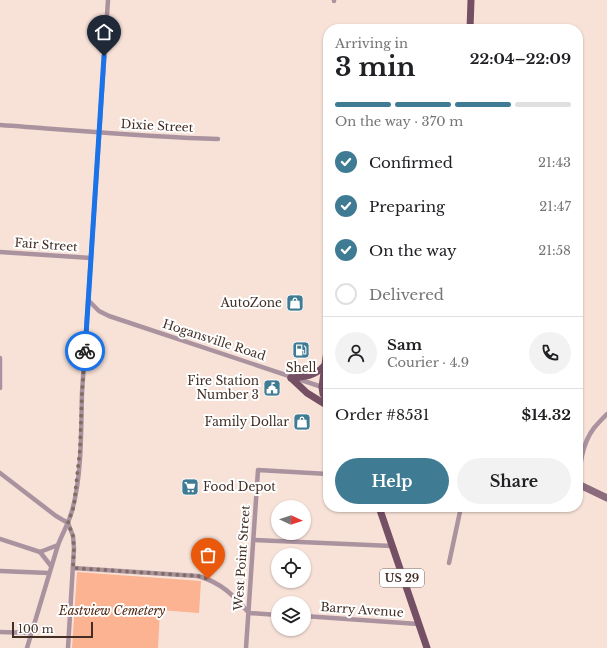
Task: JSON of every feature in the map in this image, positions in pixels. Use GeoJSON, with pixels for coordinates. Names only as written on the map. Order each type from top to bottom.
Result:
{"type":"FeatureCollection","features":[{"type":"Feature","properties":{"kind":"main road"},"geometry":{"type":"LineString","coordinates":[[470,24],[472,0]]}},
{"type":"Feature","properties":{"kind":"main road"},"geometry":{"type":"LineString","coordinates":[[291,378],[313,375],[323,367]]}},
{"type":"Feature","properties":{"kind":"main road"},"geometry":{"type":"LineString","coordinates":[[291,378],[307,393],[323,403]]}},
{"type":"Feature","properties":{"kind":"main road","name":"US 29"},"geometry":{"type":"LineString","coordinates":[[380,512],[426,648]]}},
{"type":"Feature","properties":{"kind":"street"},"geometry":{"type":"LineString","coordinates":[[27,648],[51,566],[74,506],[79,456],[108,0]]}},
{"type":"Feature","properties":{"kind":"street","name":"Dixie Street"},"geometry":{"type":"LineString","coordinates":[[0,125],[159,137],[218,139]]}},
{"type":"Feature","properties":{"kind":"street","name":"Fair Street"},"geometry":{"type":"LineString","coordinates":[[0,252],[91,258]]}},
{"type":"Feature","properties":{"kind":"street","name":"Hogansville Road"},"geometry":{"type":"LineString","coordinates":[[89,301],[99,311],[109,316],[234,357],[291,378],[323,387]]}},
{"type":"Feature","properties":{"kind":"street"},"geometry":{"type":"LineString","coordinates":[[0,358],[0,388]]}},
{"type":"Feature","properties":{"kind":"street"},"geometry":{"type":"LineString","coordinates":[[583,452],[593,428],[607,414]]}},
{"type":"Feature","properties":{"kind":"street","name":"West Point Street"},"geometry":{"type":"LineString","coordinates":[[246,648],[258,470],[323,474]]}},
{"type":"Feature","properties":{"kind":"street"},"geometry":{"type":"LineString","coordinates":[[0,473],[56,516],[68,523],[73,536],[74,548],[68,648]]}},
{"type":"Feature","properties":{"kind":"street"},"geometry":{"type":"LineString","coordinates":[[583,487],[607,498]]}},
{"type":"Feature","properties":{"kind":"street"},"geometry":{"type":"LineString","coordinates":[[449,562],[460,512]]}},
{"type":"Feature","properties":{"kind":"street"},"geometry":{"type":"LineString","coordinates":[[0,539],[40,552],[51,566]]}},
{"type":"Feature","properties":{"kind":"street"},"geometry":{"type":"LineString","coordinates":[[254,540],[392,546]]}},
{"type":"Feature","properties":{"kind":"street"},"geometry":{"type":"LineString","coordinates":[[40,552],[58,545]]}},
{"type":"Feature","properties":{"kind":"street"},"geometry":{"type":"LineString","coordinates":[[73,568],[198,576],[219,584],[249,613],[271,615]]}},
{"type":"Feature","properties":{"kind":"street"},"geometry":{"type":"LineString","coordinates":[[0,571],[49,573]]}},
{"type":"Feature","properties":{"kind":"street","name":"Barry Avenue"},"geometry":{"type":"LineString","coordinates":[[311,616],[418,624]]}},
{"type":"Feature","properties":{"kind":"street"},"geometry":{"type":"LineString","coordinates":[[0,632],[31,633]]}},
{"type":"Feature","properties":{"kind":"green space","name":"Eastview Cemetery"},"geometry":{"type":"Polygon","coordinates":[[[77,572],[201,581],[199,613],[160,610],[158,648],[72,648],[77,572]]]}},
{"type":"Feature","properties":{"kind":"way so far"},"geometry":{"type":"LineString","coordinates":[[85,351],[80,449],[74,506],[68,523],[73,536],[73,568],[198,576],[208,579]]}},
{"type":"Feature","properties":{"kind":"place","name":"AutoZone"},"geometry":{"type":"Point","coordinates":[295,303]}},
{"type":"Feature","properties":{"kind":"place","name":"Shell"},"geometry":{"type":"Point","coordinates":[301,350]}},
{"type":"Feature","properties":{"kind":"place","name":"Fire Station Number 3"},"geometry":{"type":"Point","coordinates":[272,388]}},
{"type":"Feature","properties":{"kind":"place","name":"Family Dollar"},"geometry":{"type":"Point","coordinates":[302,422]}},
{"type":"Feature","properties":{"kind":"place","name":"Food Depot"},"geometry":{"type":"Point","coordinates":[190,487]}},
{"type":"Feature","properties":{"kind":"route"},"geometry":{"type":"LineString","coordinates":[[85,351],[104,56]]}}]}
